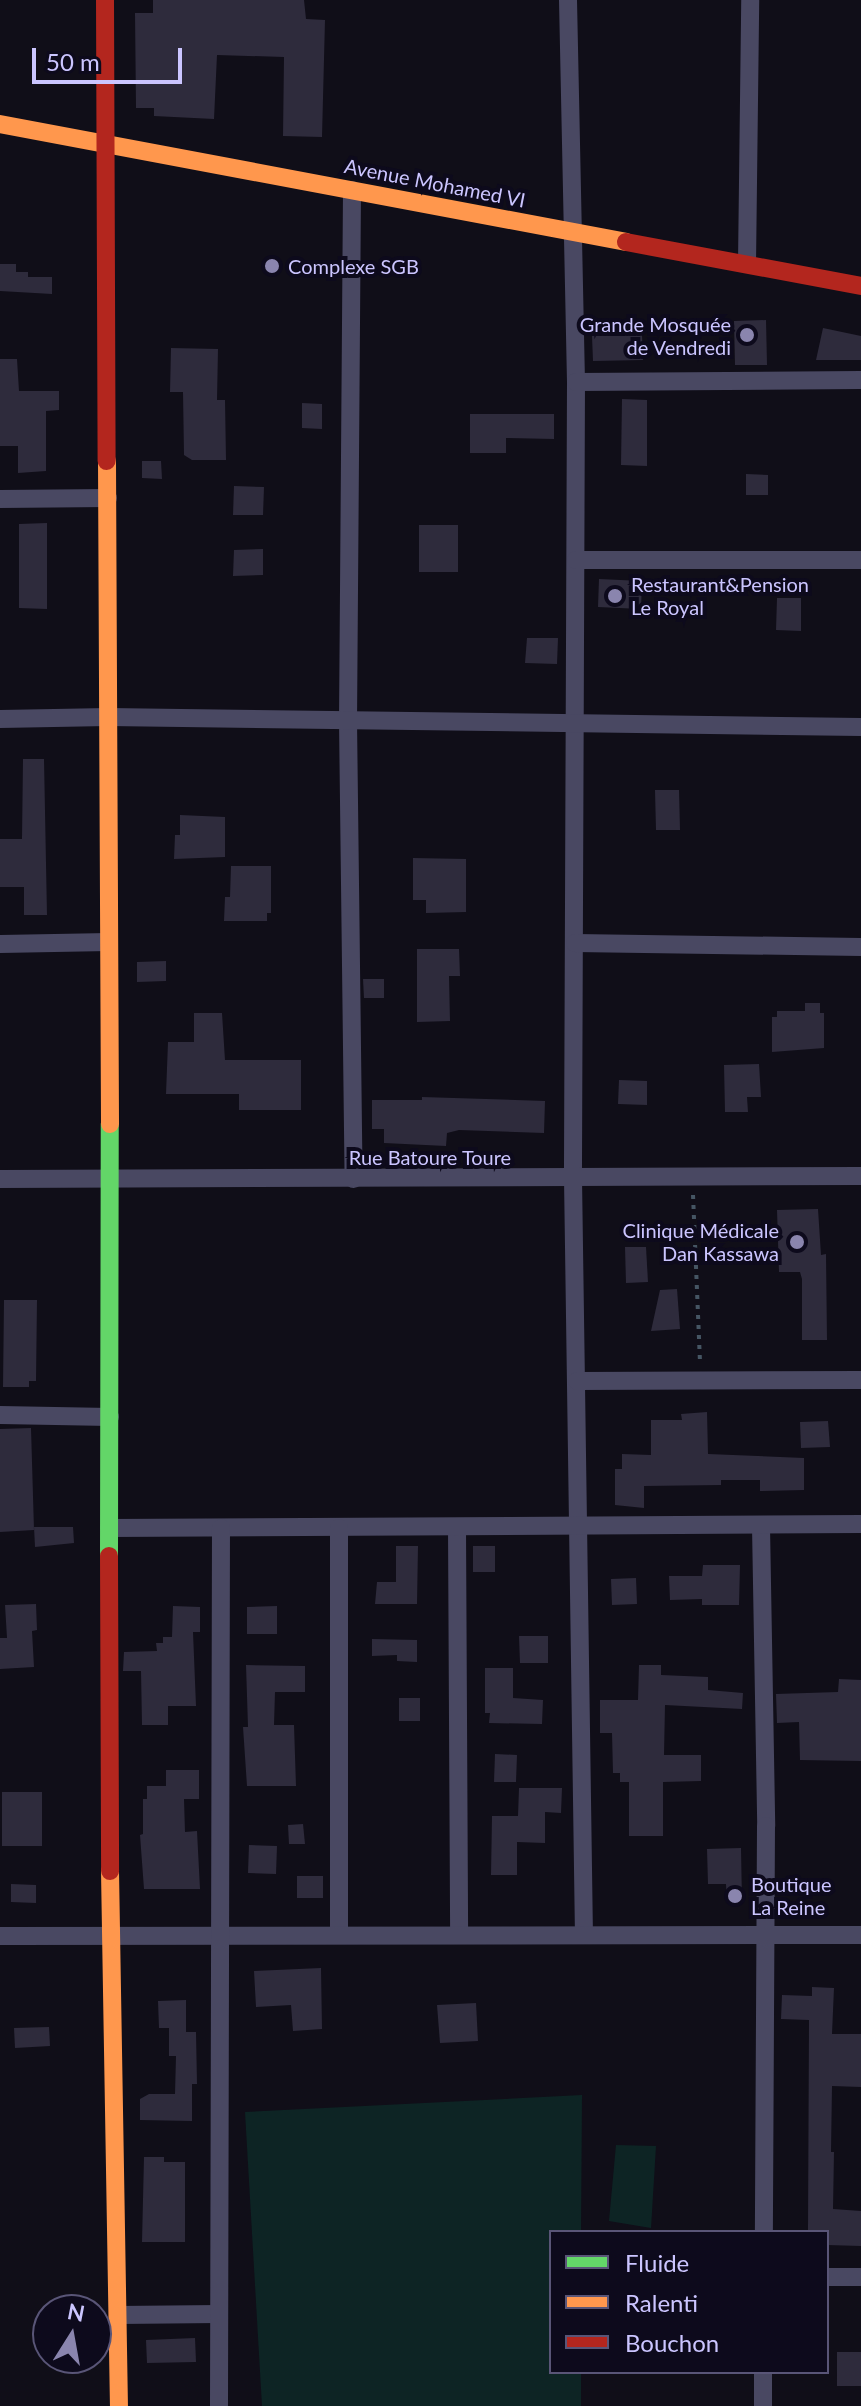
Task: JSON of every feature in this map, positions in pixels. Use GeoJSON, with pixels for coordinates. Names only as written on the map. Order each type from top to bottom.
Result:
{"type":"FeatureCollection","features":[{"type":"Feature","properties":{"kind":"street"},"geometry":{"type":"LineString","coordinates":[[105,0],[111,1934],[119,2406]]}},
{"type":"Feature","properties":{"kind":"street"},"geometry":{"type":"LineString","coordinates":[[568,0],[576,382],[573,1178],[584,1935]]}},
{"type":"Feature","properties":{"kind":"street"},"geometry":{"type":"LineString","coordinates":[[747,264],[750,0]]}},
{"type":"Feature","properties":{"kind":"street","name":"Avenue Mohamed VI"},"geometry":{"type":"LineString","coordinates":[[0,124],[861,286]]}},
{"type":"Feature","properties":{"kind":"street"},"geometry":{"type":"LineString","coordinates":[[352,190],[348,720],[354,1179]]}},
{"type":"Feature","properties":{"kind":"street"},"geometry":{"type":"LineString","coordinates":[[576,382],[861,380]]}},
{"type":"Feature","properties":{"kind":"street"},"geometry":{"type":"LineString","coordinates":[[0,499],[108,498]]}},
{"type":"Feature","properties":{"kind":"street"},"geometry":{"type":"LineString","coordinates":[[576,560],[861,560]]}},
{"type":"Feature","properties":{"kind":"street"},"geometry":{"type":"LineString","coordinates":[[0,719],[108,717],[861,727]]}},
{"type":"Feature","properties":{"kind":"street"},"geometry":{"type":"LineString","coordinates":[[0,944],[109,942]]}},
{"type":"Feature","properties":{"kind":"street"},"geometry":{"type":"LineString","coordinates":[[575,943],[861,947]]}},
{"type":"Feature","properties":{"kind":"street","name":"Rue Batoure Toure"},"geometry":{"type":"LineString","coordinates":[[0,1179],[861,1176]]}},
{"type":"Feature","properties":{"kind":"street"},"geometry":{"type":"LineString","coordinates":[[577,1381],[861,1380]]}},
{"type":"Feature","properties":{"kind":"street"},"geometry":{"type":"LineString","coordinates":[[0,1415],[110,1417]]}},
{"type":"Feature","properties":{"kind":"street"},"geometry":{"type":"LineString","coordinates":[[109,1528],[861,1524]]}},
{"type":"Feature","properties":{"kind":"street"},"geometry":{"type":"LineString","coordinates":[[761,1526],[764,2230]]}},
{"type":"Feature","properties":{"kind":"street"},"geometry":{"type":"LineString","coordinates":[[457,1527],[459,1935]]}},
{"type":"Feature","properties":{"kind":"street"},"geometry":{"type":"LineString","coordinates":[[219,2406],[221,1528]]}},
{"type":"Feature","properties":{"kind":"street"},"geometry":{"type":"LineString","coordinates":[[339,1528],[339,1934]]}},
{"type":"Feature","properties":{"kind":"street"},"geometry":{"type":"LineString","coordinates":[[0,1936],[861,1935]]}},
{"type":"Feature","properties":{"kind":"street"},"geometry":{"type":"LineString","coordinates":[[829,2277],[861,2277]]}},
{"type":"Feature","properties":{"kind":"street"},"geometry":{"type":"LineString","coordinates":[[118,2315],[219,2314]]}},
{"type":"Feature","properties":{"kind":"street"},"geometry":{"type":"LineString","coordinates":[[763,2374],[763,2406]]}},
{"type":"Feature","properties":{"kind":"path"},"geometry":{"type":"LineString","coordinates":[[693,1177],[700,1380]]}},
{"type":"Feature","properties":{"kind":"green space"},"geometry":{"type":"Polygon","coordinates":[[[582,2095],[581,2230],[549,2230],[549,2374],[581,2374],[581,2406],[262,2406],[245,2112],[582,2095]]]}},
{"type":"Feature","properties":{"kind":"green space"},"geometry":{"type":"Polygon","coordinates":[[[616,2145],[656,2146],[651,2228],[609,2221],[616,2145]]]}},
{"type":"Feature","properties":{"kind":"building"},"geometry":{"type":"Polygon","coordinates":[[[153,0],[304,0],[306,19],[325,20],[322,137],[283,136],[284,57],[217,55],[214,119],[154,116],[154,108],[136,108],[135,13],[153,13],[153,0]]]}},
{"type":"Feature","properties":{"kind":"building"},"geometry":{"type":"Polygon","coordinates":[[[0,264],[16,264],[16,272],[28,272],[28,277],[52,277],[52,294],[0,291],[0,264]]]}},
{"type":"Feature","properties":{"kind":"building"},"geometry":{"type":"Polygon","coordinates":[[[766,320],[767,365],[735,365],[734,321],[766,320]]]}},
{"type":"Feature","properties":{"kind":"building"},"geometry":{"type":"Polygon","coordinates":[[[823,328],[861,336],[861,360],[816,360],[823,328]]]}},
{"type":"Feature","properties":{"kind":"building"},"geometry":{"type":"Polygon","coordinates":[[[642,335],[643,360],[593,361],[592,336],[642,335]]]}},
{"type":"Feature","properties":{"kind":"building"},"geometry":{"type":"Polygon","coordinates":[[[171,348],[218,349],[217,400],[225,400],[226,460],[192,460],[184,455],[183,392],[170,392],[171,348]]]}},
{"type":"Feature","properties":{"kind":"building"},"geometry":{"type":"Polygon","coordinates":[[[0,359],[17,359],[19,391],[59,391],[59,410],[46,411],[46,471],[18,473],[18,446],[0,446],[0,359]]]}},
{"type":"Feature","properties":{"kind":"building"},"geometry":{"type":"Polygon","coordinates":[[[622,399],[647,400],[647,466],[621,465],[622,399]]]}},
{"type":"Feature","properties":{"kind":"building"},"geometry":{"type":"Polygon","coordinates":[[[302,403],[322,404],[322,429],[302,428],[302,403]]]}},
{"type":"Feature","properties":{"kind":"building"},"geometry":{"type":"Polygon","coordinates":[[[470,414],[554,414],[554,439],[506,438],[506,453],[470,453],[470,414]]]}},
{"type":"Feature","properties":{"kind":"building"},"geometry":{"type":"Polygon","coordinates":[[[142,461],[161,461],[162,479],[142,478],[142,461]]]}},
{"type":"Feature","properties":{"kind":"building"},"geometry":{"type":"Polygon","coordinates":[[[746,474],[768,475],[768,495],[746,495],[746,474]]]}},
{"type":"Feature","properties":{"kind":"building"},"geometry":{"type":"Polygon","coordinates":[[[234,486],[264,487],[263,515],[233,515],[234,486]]]}},
{"type":"Feature","properties":{"kind":"building"},"geometry":{"type":"Polygon","coordinates":[[[47,523],[47,609],[19,608],[19,524],[47,523]]]}},
{"type":"Feature","properties":{"kind":"building"},"geometry":{"type":"Polygon","coordinates":[[[419,525],[458,525],[458,572],[419,572],[419,525]]]}},
{"type":"Feature","properties":{"kind":"building"},"geometry":{"type":"Polygon","coordinates":[[[263,549],[263,575],[233,576],[234,550],[263,549]]]}},
{"type":"Feature","properties":{"kind":"building"},"geometry":{"type":"Polygon","coordinates":[[[599,579],[642,581],[641,609],[598,607],[599,579]]]}},
{"type":"Feature","properties":{"kind":"building"},"geometry":{"type":"Polygon","coordinates":[[[777,598],[801,598],[801,631],[776,630],[777,598]]]}},
{"type":"Feature","properties":{"kind":"building"},"geometry":{"type":"Polygon","coordinates":[[[527,638],[558,638],[557,664],[525,663],[527,638]]]}},
{"type":"Feature","properties":{"kind":"building"},"geometry":{"type":"Polygon","coordinates":[[[23,759],[44,759],[47,915],[24,915],[24,887],[0,887],[0,839],[22,839],[23,759]]]}},
{"type":"Feature","properties":{"kind":"building"},"geometry":{"type":"Polygon","coordinates":[[[655,790],[679,790],[680,830],[656,830],[655,790]]]}},
{"type":"Feature","properties":{"kind":"building"},"geometry":{"type":"Polygon","coordinates":[[[180,815],[225,817],[225,857],[174,859],[175,835],[180,835],[180,815]]]}},
{"type":"Feature","properties":{"kind":"building"},"geometry":{"type":"Polygon","coordinates":[[[413,858],[466,859],[466,912],[426,913],[426,900],[413,900],[413,858]]]}},
{"type":"Feature","properties":{"kind":"building"},"geometry":{"type":"Polygon","coordinates":[[[231,866],[271,866],[271,913],[267,913],[267,921],[224,921],[225,897],[230,897],[231,866]]]}},
{"type":"Feature","properties":{"kind":"building"},"geometry":{"type":"Polygon","coordinates":[[[417,949],[459,949],[460,976],[449,976],[450,1021],[417,1022],[417,949]]]}},
{"type":"Feature","properties":{"kind":"building"},"geometry":{"type":"Polygon","coordinates":[[[166,961],[166,981],[137,982],[137,962],[166,961]]]}},
{"type":"Feature","properties":{"kind":"building"},"geometry":{"type":"Polygon","coordinates":[[[363,979],[384,979],[384,998],[364,998],[363,979]]]}},
{"type":"Feature","properties":{"kind":"building"},"geometry":{"type":"Polygon","coordinates":[[[805,1003],[820,1003],[820,1013],[824,1013],[824,1048],[772,1052],[772,1017],[777,1017],[777,1011],[805,1011],[805,1003]]]}},
{"type":"Feature","properties":{"kind":"building"},"geometry":{"type":"Polygon","coordinates":[[[194,1013],[222,1013],[225,1060],[301,1060],[301,1110],[239,1110],[239,1094],[166,1094],[168,1042],[194,1042],[194,1013]]]}},
{"type":"Feature","properties":{"kind":"building"},"geometry":{"type":"Polygon","coordinates":[[[759,1064],[761,1097],[747,1097],[748,1112],[725,1112],[724,1065],[759,1064]]]}},
{"type":"Feature","properties":{"kind":"building"},"geometry":{"type":"Polygon","coordinates":[[[619,1080],[647,1081],[647,1105],[618,1104],[619,1080]]]}},
{"type":"Feature","properties":{"kind":"building"},"geometry":{"type":"Polygon","coordinates":[[[422,1097],[545,1101],[544,1133],[459,1130],[447,1133],[446,1146],[384,1143],[384,1129],[372,1129],[372,1100],[422,1100],[422,1097]]]}},
{"type":"Feature","properties":{"kind":"building"},"geometry":{"type":"Polygon","coordinates":[[[818,1209],[821,1255],[826,1254],[827,1340],[802,1340],[802,1279],[800,1272],[779,1272],[777,1210],[818,1209]]]}},
{"type":"Feature","properties":{"kind":"building"},"geometry":{"type":"Polygon","coordinates":[[[625,1247],[646,1247],[648,1282],[626,1283],[625,1247]]]}},
{"type":"Feature","properties":{"kind":"building"},"geometry":{"type":"Polygon","coordinates":[[[677,1289],[680,1329],[651,1331],[660,1290],[677,1289]]]}},
{"type":"Feature","properties":{"kind":"building"},"geometry":{"type":"Polygon","coordinates":[[[4,1300],[37,1300],[36,1381],[29,1381],[29,1387],[3,1387],[4,1300]]]}},
{"type":"Feature","properties":{"kind":"building"},"geometry":{"type":"Polygon","coordinates":[[[707,1412],[708,1454],[804,1458],[804,1490],[760,1491],[760,1480],[721,1480],[721,1485],[644,1486],[644,1508],[615,1505],[615,1469],[622,1469],[622,1454],[651,1455],[651,1420],[682,1420],[681,1414],[707,1412]]]}},
{"type":"Feature","properties":{"kind":"building"},"geometry":{"type":"Polygon","coordinates":[[[828,1421],[830,1447],[801,1448],[800,1422],[828,1421]]]}},
{"type":"Feature","properties":{"kind":"building"},"geometry":{"type":"Polygon","coordinates":[[[31,1428],[34,1530],[0,1532],[0,1429],[31,1428]]]}},
{"type":"Feature","properties":{"kind":"building"},"geometry":{"type":"Polygon","coordinates":[[[34,1527],[73,1527],[74,1543],[35,1547],[34,1527]]]}},
{"type":"Feature","properties":{"kind":"building"},"geometry":{"type":"Polygon","coordinates":[[[396,1546],[418,1546],[417,1604],[375,1604],[377,1582],[396,1582],[396,1546]]]}},
{"type":"Feature","properties":{"kind":"building"},"geometry":{"type":"Polygon","coordinates":[[[473,1546],[495,1546],[495,1572],[473,1572],[473,1546]]]}},
{"type":"Feature","properties":{"kind":"building"},"geometry":{"type":"Polygon","coordinates":[[[703,1565],[740,1565],[739,1605],[702,1605],[702,1599],[670,1600],[669,1576],[702,1576],[703,1565]]]}},
{"type":"Feature","properties":{"kind":"building"},"geometry":{"type":"Polygon","coordinates":[[[636,1578],[637,1604],[612,1605],[611,1579],[636,1578]]]}},
{"type":"Feature","properties":{"kind":"building"},"geometry":{"type":"Polygon","coordinates":[[[36,1604],[37,1630],[32,1631],[34,1667],[0,1669],[0,1638],[7,1638],[5,1605],[36,1604]]]}},
{"type":"Feature","properties":{"kind":"building"},"geometry":{"type":"Polygon","coordinates":[[[173,1606],[200,1607],[200,1632],[193,1632],[196,1706],[168,1706],[168,1725],[142,1725],[141,1671],[123,1671],[124,1652],[157,1651],[156,1643],[163,1643],[163,1637],[172,1637],[173,1606]]]}},
{"type":"Feature","properties":{"kind":"building"},"geometry":{"type":"Polygon","coordinates":[[[277,1606],[277,1634],[247,1634],[247,1607],[277,1606]]]}},
{"type":"Feature","properties":{"kind":"building"},"geometry":{"type":"Polygon","coordinates":[[[519,1636],[548,1636],[548,1663],[520,1663],[519,1636]]]}},
{"type":"Feature","properties":{"kind":"building"},"geometry":{"type":"Polygon","coordinates":[[[372,1639],[417,1640],[417,1662],[397,1661],[397,1655],[372,1656],[372,1639]]]}},
{"type":"Feature","properties":{"kind":"building"},"geometry":{"type":"Polygon","coordinates":[[[246,1665],[305,1666],[305,1692],[275,1692],[274,1725],[294,1725],[296,1786],[247,1786],[243,1727],[248,1727],[246,1665]]]}},
{"type":"Feature","properties":{"kind":"building"},"geometry":{"type":"Polygon","coordinates":[[[639,1665],[661,1665],[661,1675],[708,1677],[708,1690],[743,1693],[742,1709],[665,1705],[664,1755],[701,1755],[701,1781],[663,1782],[663,1836],[629,1836],[629,1782],[620,1782],[620,1773],[613,1773],[612,1733],[600,1733],[600,1700],[638,1700],[639,1665]]]}},
{"type":"Feature","properties":{"kind":"building"},"geometry":{"type":"Polygon","coordinates":[[[485,1668],[513,1668],[513,1698],[543,1700],[542,1724],[489,1723],[490,1713],[485,1713],[485,1668]]]}},
{"type":"Feature","properties":{"kind":"building"},"geometry":{"type":"Polygon","coordinates":[[[839,1679],[861,1680],[861,1761],[800,1760],[799,1722],[777,1723],[776,1694],[838,1692],[839,1679]]]}},
{"type":"Feature","properties":{"kind":"building"},"geometry":{"type":"Polygon","coordinates":[[[399,1698],[420,1698],[420,1721],[399,1721],[399,1698]]]}},
{"type":"Feature","properties":{"kind":"building"},"geometry":{"type":"Polygon","coordinates":[[[495,1754],[517,1755],[516,1782],[494,1782],[495,1754]]]}},
{"type":"Feature","properties":{"kind":"building"},"geometry":{"type":"Polygon","coordinates":[[[166,1770],[199,1770],[199,1799],[184,1799],[185,1832],[197,1831],[200,1889],[144,1889],[140,1835],[143,1834],[143,1799],[147,1799],[147,1786],[166,1786],[166,1770]]]}},
{"type":"Feature","properties":{"kind":"building"},"geometry":{"type":"Polygon","coordinates":[[[519,1788],[562,1788],[561,1813],[545,1812],[545,1843],[517,1842],[517,1875],[491,1875],[492,1816],[518,1816],[519,1788]]]}},
{"type":"Feature","properties":{"kind":"building"},"geometry":{"type":"Polygon","coordinates":[[[2,1792],[42,1792],[42,1846],[2,1846],[2,1792]]]}},
{"type":"Feature","properties":{"kind":"building"},"geometry":{"type":"Polygon","coordinates":[[[303,1824],[305,1844],[289,1844],[288,1825],[303,1824]]]}},
{"type":"Feature","properties":{"kind":"building"},"geometry":{"type":"Polygon","coordinates":[[[249,1845],[277,1846],[276,1874],[248,1873],[249,1845]]]}},
{"type":"Feature","properties":{"kind":"building"},"geometry":{"type":"Polygon","coordinates":[[[741,1848],[742,1902],[727,1903],[726,1884],[708,1884],[707,1849],[741,1848]]]}},
{"type":"Feature","properties":{"kind":"building"},"geometry":{"type":"Polygon","coordinates":[[[297,1876],[323,1876],[323,1898],[297,1898],[297,1876]]]}},
{"type":"Feature","properties":{"kind":"building"},"geometry":{"type":"Polygon","coordinates":[[[11,1884],[36,1885],[36,1903],[11,1902],[11,1884]]]}},
{"type":"Feature","properties":{"kind":"building"},"geometry":{"type":"Polygon","coordinates":[[[321,1968],[322,2029],[293,2031],[291,2005],[256,2007],[254,1971],[321,1968]]]}},
{"type":"Feature","properties":{"kind":"building"},"geometry":{"type":"Polygon","coordinates":[[[812,1987],[834,1988],[832,2034],[861,2034],[861,2087],[832,2086],[831,2152],[834,2152],[833,2209],[861,2211],[861,2246],[829,2245],[829,2230],[808,2230],[809,2020],[781,2019],[782,1995],[812,1996],[812,1987]]]}},
{"type":"Feature","properties":{"kind":"building"},"geometry":{"type":"Polygon","coordinates":[[[186,2000],[186,2032],[196,2032],[197,2084],[192,2084],[192,2121],[140,2120],[140,2099],[149,2094],[175,2094],[176,2056],[169,2056],[169,2028],[159,2028],[158,2001],[186,2000]]]}},
{"type":"Feature","properties":{"kind":"building"},"geometry":{"type":"Polygon","coordinates":[[[476,2003],[478,2041],[440,2043],[437,2005],[476,2003]]]}},
{"type":"Feature","properties":{"kind":"building"},"geometry":{"type":"Polygon","coordinates":[[[49,2027],[50,2046],[15,2048],[14,2028],[49,2027]]]}},
{"type":"Feature","properties":{"kind":"building"},"geometry":{"type":"Polygon","coordinates":[[[144,2157],[164,2157],[164,2162],[185,2162],[185,2242],[142,2242],[144,2157]]]}},
{"type":"Feature","properties":{"kind":"building"},"geometry":{"type":"Polygon","coordinates":[[[195,2338],[196,2362],[147,2363],[146,2340],[195,2338]]]}},
{"type":"Feature","properties":{"kind":"building"},"geometry":{"type":"Polygon","coordinates":[[[837,2352],[861,2352],[861,2386],[837,2386],[837,2352]]]}},
{"type":"Feature","properties":{"kind":"traffic: fast"},"geometry":{"type":"LineString","coordinates":[[109,1556],[110,1124]]}},
{"type":"Feature","properties":{"kind":"traffic: slow"},"geometry":{"type":"LineString","coordinates":[[0,124],[626,242]]}},
{"type":"Feature","properties":{"kind":"traffic: slow"},"geometry":{"type":"LineString","coordinates":[[107,461],[110,1124]]}},
{"type":"Feature","properties":{"kind":"traffic: slow"},"geometry":{"type":"LineString","coordinates":[[110,1871],[119,2406]]}},
{"type":"Feature","properties":{"kind":"traffic: jam"},"geometry":{"type":"LineString","coordinates":[[105,0],[107,461]]}},
{"type":"Feature","properties":{"kind":"traffic: jam"},"geometry":{"type":"LineString","coordinates":[[626,242],[861,286]]}},
{"type":"Feature","properties":{"kind":"traffic: jam"},"geometry":{"type":"LineString","coordinates":[[109,1556],[110,1871]]}},
{"type":"Feature","properties":{"kind":"place","name":"Complexe SGB"},"geometry":{"type":"Point","coordinates":[272,266]}},
{"type":"Feature","properties":{"kind":"place","name":"Grande Mosquée de Vendredi"},"geometry":{"type":"Point","coordinates":[747,335]}},
{"type":"Feature","properties":{"kind":"place","name":"Restaurant&Pension Le Royal"},"geometry":{"type":"Point","coordinates":[615,596]}},
{"type":"Feature","properties":{"kind":"place","name":"Clinique Médicale Dan Kassawa"},"geometry":{"type":"Point","coordinates":[797,1242]}},
{"type":"Feature","properties":{"kind":"place","name":"Boutique La Reine"},"geometry":{"type":"Point","coordinates":[735,1896]}}]}
